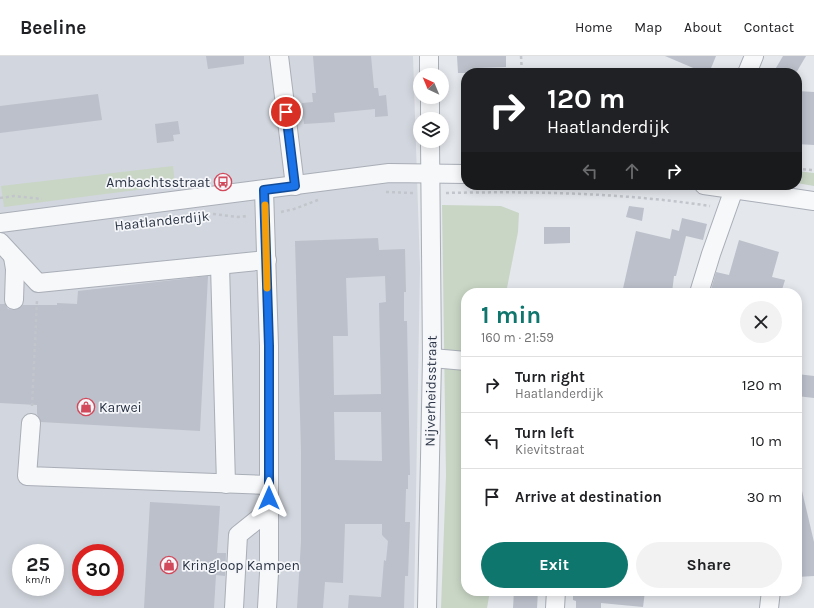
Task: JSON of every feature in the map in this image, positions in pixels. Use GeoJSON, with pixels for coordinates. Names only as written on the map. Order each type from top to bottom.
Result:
{"type":"FeatureCollection","features":[{"type":"Feature","properties":{"kind":"street"},"geometry":{"type":"LineString","coordinates":[[279,56],[295,186]]}},
{"type":"Feature","properties":{"kind":"street"},"geometry":{"type":"LineString","coordinates":[[429,56],[429,68]]}},
{"type":"Feature","properties":{"kind":"street"},"geometry":{"type":"LineString","coordinates":[[749,68],[754,56]]}},
{"type":"Feature","properties":{"kind":"street","name":"Nijverheidsstraat"},"geometry":{"type":"LineString","coordinates":[[427,608],[432,358],[430,148]]}},
{"type":"Feature","properties":{"kind":"street","name":"Haatlanderdijk"},"geometry":{"type":"LineString","coordinates":[[0,223],[389,173],[461,174]]}},
{"type":"Feature","properties":{"kind":"street"},"geometry":{"type":"LineString","coordinates":[[264,190],[267,260],[269,485],[267,608]]}},
{"type":"Feature","properties":{"kind":"street"},"geometry":{"type":"LineString","coordinates":[[701,288],[710,254],[734,190]]}},
{"type":"Feature","properties":{"kind":"street"},"geometry":{"type":"LineString","coordinates":[[741,190],[814,201]]}},
{"type":"Feature","properties":{"kind":"street"},"geometry":{"type":"LineString","coordinates":[[0,242],[38,283],[267,260]]}},
{"type":"Feature","properties":{"kind":"street"},"geometry":{"type":"LineString","coordinates":[[13,257],[16,269],[14,300]]}},
{"type":"Feature","properties":{"kind":"street"},"geometry":{"type":"LineString","coordinates":[[220,265],[226,484]]}},
{"type":"Feature","properties":{"kind":"street"},"geometry":{"type":"LineString","coordinates":[[432,358],[461,361]]}},
{"type":"Feature","properties":{"kind":"street"},"geometry":{"type":"LineString","coordinates":[[31,423],[28,476],[269,485]]}},
{"type":"Feature","properties":{"kind":"street"},"geometry":{"type":"LineString","coordinates":[[234,608],[238,535],[269,510]]}},
{"type":"Feature","properties":{"kind":"street"},"geometry":{"type":"LineString","coordinates":[[555,608],[556,596]]}},
{"type":"Feature","properties":{"kind":"street"},"geometry":{"type":"LineString","coordinates":[[769,608],[770,596]]}},
{"type":"Feature","properties":{"kind":"path"},"geometry":{"type":"LineString","coordinates":[[521,56],[522,68]]}},
{"type":"Feature","properties":{"kind":"path"},"geometry":{"type":"LineString","coordinates":[[802,169],[814,170]]}},
{"type":"Feature","properties":{"kind":"path"},"geometry":{"type":"LineString","coordinates":[[384,192],[430,194],[500,192],[661,198],[728,208]]}},
{"type":"Feature","properties":{"kind":"path","name":"Haatlanderdijk"},"geometry":{"type":"LineString","coordinates":[[211,214],[238,217],[265,215],[294,209],[319,200]]}},
{"type":"Feature","properties":{"kind":"path"},"geometry":{"type":"LineString","coordinates":[[31,423],[38,283]]}},
{"type":"Feature","properties":{"kind":"shaded area"},"geometry":{"type":"Polygon","coordinates":[[[0,56],[413,56],[413,104],[415,104],[415,112],[413,112],[413,148],[416,148],[420,268],[414,608],[0,608],[0,56]]]}},
{"type":"Feature","properties":{"kind":"green space"},"geometry":{"type":"Polygon","coordinates":[[[173,166],[175,185],[4,207],[1,186],[173,166]]]}},
{"type":"Feature","properties":{"kind":"green space"},"geometry":{"type":"Polygon","coordinates":[[[802,172],[814,173],[814,186],[802,184],[802,172]]]}},
{"type":"Feature","properties":{"kind":"green space"},"geometry":{"type":"Polygon","coordinates":[[[442,205],[501,206],[519,213],[518,232],[507,288],[461,288],[461,596],[489,596],[487,608],[441,608],[446,476],[442,205]]]}},
{"type":"Feature","properties":{"kind":"building"},"geometry":{"type":"Polygon","coordinates":[[[206,56],[244,56],[244,64],[208,69],[206,56]]]}},
{"type":"Feature","properties":{"kind":"building"},"geometry":{"type":"Polygon","coordinates":[[[313,56],[371,56],[374,88],[378,88],[379,96],[386,95],[388,116],[375,117],[375,109],[334,113],[335,122],[304,124],[302,103],[313,102],[312,93],[316,93],[313,56]]]}},
{"type":"Feature","properties":{"kind":"building"},"geometry":{"type":"Polygon","coordinates":[[[457,56],[506,56],[506,67],[461,68],[461,73],[458,73],[457,56]]]}},
{"type":"Feature","properties":{"kind":"building"},"geometry":{"type":"Polygon","coordinates":[[[665,56],[716,56],[711,68],[693,68],[665,56]]]}},
{"type":"Feature","properties":{"kind":"building"},"geometry":{"type":"Polygon","coordinates":[[[783,56],[806,56],[799,68],[776,68],[783,56]]]}},
{"type":"Feature","properties":{"kind":"building"},"geometry":{"type":"Polygon","coordinates":[[[802,91],[814,92],[814,145],[802,144],[802,91]]]}},
{"type":"Feature","properties":{"kind":"building"},"geometry":{"type":"Polygon","coordinates":[[[98,94],[102,120],[0,133],[0,106],[98,94]]]}},
{"type":"Feature","properties":{"kind":"building"},"geometry":{"type":"Polygon","coordinates":[[[178,121],[180,134],[173,135],[174,141],[157,143],[155,124],[178,121]]]}},
{"type":"Feature","properties":{"kind":"building"},"geometry":{"type":"Polygon","coordinates":[[[629,206],[644,208],[642,221],[626,217],[629,206]]]}},
{"type":"Feature","properties":{"kind":"building"},"geometry":{"type":"Polygon","coordinates":[[[682,218],[707,224],[703,240],[686,236],[676,276],[674,276],[673,288],[623,288],[636,231],[670,239],[672,229],[679,231],[682,218]]]}},
{"type":"Feature","properties":{"kind":"building"},"geometry":{"type":"Polygon","coordinates":[[[544,227],[570,227],[570,243],[544,244],[544,227]]]}},
{"type":"Feature","properties":{"kind":"building"},"geometry":{"type":"Polygon","coordinates":[[[378,238],[379,250],[405,249],[406,292],[404,292],[404,321],[407,321],[410,475],[408,475],[408,489],[406,489],[405,522],[410,522],[408,576],[405,576],[404,608],[348,608],[349,595],[381,597],[384,560],[386,561],[388,541],[382,535],[382,524],[345,524],[343,583],[325,582],[323,608],[297,608],[301,542],[301,450],[295,241],[378,238]],[[385,276],[346,278],[348,336],[333,336],[334,395],[381,394],[379,303],[386,302],[385,276]],[[334,412],[335,460],[382,461],[381,412],[334,412]]]}},
{"type":"Feature","properties":{"kind":"building"},"geometry":{"type":"Polygon","coordinates":[[[739,240],[779,252],[772,277],[785,280],[783,288],[711,288],[716,272],[729,275],[739,240]]]}},
{"type":"Feature","properties":{"kind":"building"},"geometry":{"type":"Polygon","coordinates":[[[208,276],[200,431],[41,422],[37,414],[37,405],[0,403],[0,304],[5,304],[8,309],[14,310],[23,305],[57,305],[57,303],[77,304],[78,291],[208,276]]]}},
{"type":"Feature","properties":{"kind":"building"},"geometry":{"type":"Polygon","coordinates":[[[802,375],[814,376],[814,398],[802,397],[802,375]]]}},
{"type":"Feature","properties":{"kind":"building"},"geometry":{"type":"Polygon","coordinates":[[[802,491],[814,542],[814,576],[802,577],[802,491]]]}},
{"type":"Feature","properties":{"kind":"building"},"geometry":{"type":"Polygon","coordinates":[[[150,502],[220,506],[217,553],[226,553],[225,576],[216,575],[214,608],[144,608],[150,502]]]}},
{"type":"Feature","properties":{"kind":"building"},"geometry":{"type":"Polygon","coordinates":[[[514,596],[538,596],[537,608],[513,608],[514,596]]]}},
{"type":"Feature","properties":{"kind":"building"},"geometry":{"type":"Polygon","coordinates":[[[573,596],[644,596],[643,607],[601,603],[601,608],[576,608],[576,601],[573,600],[573,596]]]}},
{"type":"Feature","properties":{"kind":"slow traffic"},"geometry":{"type":"LineString","coordinates":[[265,205],[267,288]]}},
{"type":"Feature","properties":{"kind":"place","name":"Ambachtsstraat"},"geometry":{"type":"Point","coordinates":[223,182]}},
{"type":"Feature","properties":{"kind":"place","name":"Karwei"},"geometry":{"type":"Point","coordinates":[86,407]}},
{"type":"Feature","properties":{"kind":"place","name":"Kringloop Kampen"},"geometry":{"type":"Point","coordinates":[169,565]}},
{"type":"Feature","properties":{"kind":"route"},"geometry":{"type":"LineString","coordinates":[[269,498],[269,346],[264,190],[295,186],[286,112]]}}]}
